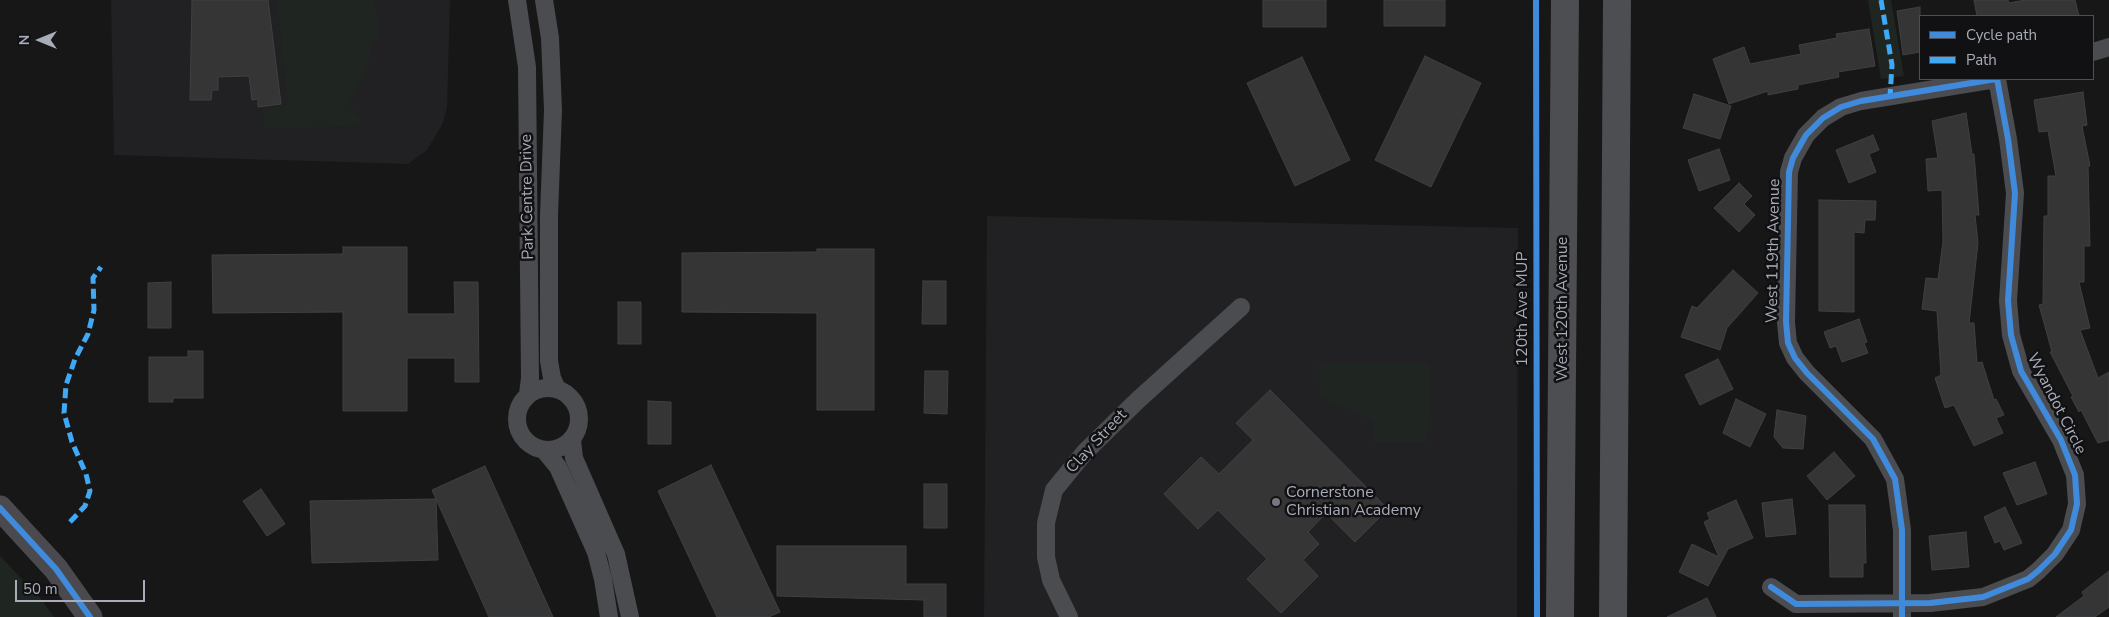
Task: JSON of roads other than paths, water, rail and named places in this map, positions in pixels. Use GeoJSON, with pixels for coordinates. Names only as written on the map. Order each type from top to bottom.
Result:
{"type":"FeatureCollection","features":[{"type":"Feature","properties":{"kind":"main road","name":"West 120th Avenue"},"geometry":{"type":"LineString","coordinates":[[1560,617],[1565,0]]}},
{"type":"Feature","properties":{"kind":"main road"},"geometry":{"type":"LineString","coordinates":[[1602,0],[1616,97]]}},
{"type":"Feature","properties":{"kind":"main road"},"geometry":{"type":"LineString","coordinates":[[1613,617],[1617,0]]}},
{"type":"Feature","properties":{"kind":"main road"},"geometry":{"type":"LineString","coordinates":[[0,508],[56,569],[90,617]]}},
{"type":"Feature","properties":{"kind":"street","name":"Park Centre Drive"},"geometry":{"type":"LineString","coordinates":[[517,0],[527,67],[530,378],[528,394]]}},
{"type":"Feature","properties":{"kind":"street","name":"Park Centre Drive"},"geometry":{"type":"LineString","coordinates":[[544,0],[550,38],[553,110],[549,215],[549,362],[552,378],[557,389]]}},
{"type":"Feature","properties":{"kind":"street"},"geometry":{"type":"LineString","coordinates":[[2094,52],[2109,48]]}},
{"type":"Feature","properties":{"kind":"street","name":"West 119th Avenue"},"geometry":{"type":"LineString","coordinates":[[1902,610],[1899,501],[1895,479],[1887,462],[1864,428],[1807,373],[1795,358],[1788,343],[1786,322],[1789,172],[1798,148],[1806,135],[1824,118],[1841,107],[1861,101],[1990,80]]}},
{"type":"Feature","properties":{"kind":"street","name":"Wyandot Circle"},"geometry":{"type":"LineString","coordinates":[[1771,587],[1796,604],[1902,610],[1983,597],[2028,578],[2055,554],[2070,530],[2075,515],[2077,487],[2070,457],[2021,371],[2011,335],[2008,301],[2015,193],[2008,139],[1996,80]]}},
{"type":"Feature","properties":{"kind":"street","name":"Clay Street"},"geometry":{"type":"LineString","coordinates":[[1069,617],[1051,580],[1046,557],[1046,523],[1054,490],[1085,452],[1241,307]]}},
{"type":"Feature","properties":{"kind":"street"},"geometry":{"type":"LineString","coordinates":[[572,440],[554,450],[544,450],[530,444],[520,432],[518,412],[528,394],[547,387],[557,389],[570,397],[578,410],[580,421],[572,440],[574,458],[616,554],[630,617]]}},
{"type":"Feature","properties":{"kind":"street"},"geometry":{"type":"LineString","coordinates":[[544,450],[558,467],[596,552],[604,579],[609,617]]}},
{"type":"Feature","properties":{"kind":"place","name":"Cornerstone Christian Academy"},"geometry":{"type":"Point","coordinates":[1276,502]}}]}
